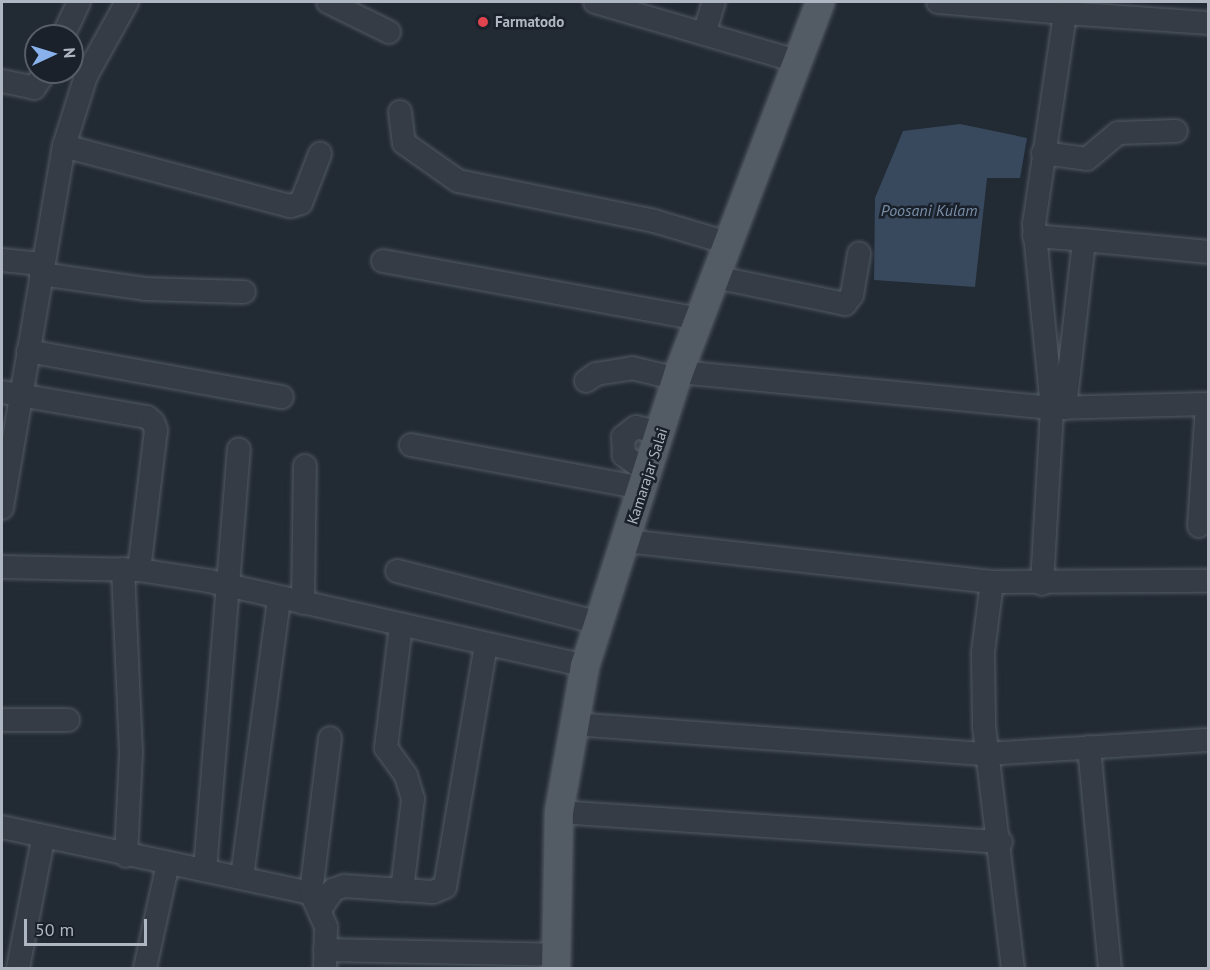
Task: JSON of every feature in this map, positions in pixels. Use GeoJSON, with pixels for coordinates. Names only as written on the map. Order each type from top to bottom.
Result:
{"type":"FeatureCollection","features":[{"type":"Feature","properties":{"kind":"main road","name":"Kamarajar Salai"},"geometry":{"type":"LineString","coordinates":[[556,962],[560,812],[573,724],[585,666],[678,376],[820,2]]}},
{"type":"Feature","properties":{"kind":"street"},"geometry":{"type":"LineString","coordinates":[[69,24],[79,2]]}},
{"type":"Feature","properties":{"kind":"street"},"geometry":{"type":"LineString","coordinates":[[2,508],[11,394],[28,351],[64,146],[86,76],[127,2]]}},
{"type":"Feature","properties":{"kind":"street"},"geometry":{"type":"LineString","coordinates":[[328,2],[389,32]]}},
{"type":"Feature","properties":{"kind":"street"},"geometry":{"type":"LineString","coordinates":[[595,2],[630,7],[704,34],[797,61]]}},
{"type":"Feature","properties":{"kind":"street"},"geometry":{"type":"LineString","coordinates":[[704,34],[714,2]]}},
{"type":"Feature","properties":{"kind":"street"},"geometry":{"type":"LineString","coordinates":[[938,2],[1065,7],[1209,23]]}},
{"type":"Feature","properties":{"kind":"street"},"geometry":{"type":"LineString","coordinates":[[1059,408],[1044,326],[1034,236],[1043,153],[1065,7]]}},
{"type":"Feature","properties":{"kind":"street"},"geometry":{"type":"LineString","coordinates":[[2,81],[34,88],[37,84]]}},
{"type":"Feature","properties":{"kind":"street"},"geometry":{"type":"LineString","coordinates":[[400,112],[404,143],[458,181],[654,221],[729,243]]}},
{"type":"Feature","properties":{"kind":"street"},"geometry":{"type":"LineString","coordinates":[[1043,153],[1087,159],[1119,133],[1176,131]]}},
{"type":"Feature","properties":{"kind":"street"},"geometry":{"type":"LineString","coordinates":[[64,146],[290,206],[301,203],[320,154]]}},
{"type":"Feature","properties":{"kind":"street"},"geometry":{"type":"LineString","coordinates":[[1034,236],[1209,252]]}},
{"type":"Feature","properties":{"kind":"street"},"geometry":{"type":"LineString","coordinates":[[1042,584],[1059,408],[1074,326],[1084,240]]}},
{"type":"Feature","properties":{"kind":"street"},"geometry":{"type":"LineString","coordinates":[[715,277],[846,304],[852,295],[859,254]]}},
{"type":"Feature","properties":{"kind":"street"},"geometry":{"type":"LineString","coordinates":[[2,260],[145,289],[244,292]]}},
{"type":"Feature","properties":{"kind":"street"},"geometry":{"type":"LineString","coordinates":[[383,261],[700,319]]}},
{"type":"Feature","properties":{"kind":"street"},"geometry":{"type":"LineString","coordinates":[[1044,326],[1074,326]]}},
{"type":"Feature","properties":{"kind":"street"},"geometry":{"type":"LineString","coordinates":[[28,351],[282,397]]}},
{"type":"Feature","properties":{"kind":"street"},"geometry":{"type":"LineString","coordinates":[[586,381],[596,374],[632,369],[678,376],[1059,408],[1208,404],[1199,526]]}},
{"type":"Feature","properties":{"kind":"street"},"geometry":{"type":"LineString","coordinates":[[11,394],[147,417],[153,422],[156,430],[131,569],[131,753],[126,856]]}},
{"type":"Feature","properties":{"kind":"street"},"geometry":{"type":"LineString","coordinates":[[411,445],[645,480]]}},
{"type":"Feature","properties":{"kind":"street"},"geometry":{"type":"LineString","coordinates":[[205,870],[225,585],[239,449]]}},
{"type":"Feature","properties":{"kind":"street"},"geometry":{"type":"LineString","coordinates":[[303,603],[305,466]]}},
{"type":"Feature","properties":{"kind":"street"},"geometry":{"type":"LineString","coordinates":[[626,541],[992,582],[1042,584],[1209,581]]}},
{"type":"Feature","properties":{"kind":"street"},"geometry":{"type":"LineString","coordinates":[[2,567],[131,569],[225,585],[585,666]]}},
{"type":"Feature","properties":{"kind":"street"},"geometry":{"type":"LineString","coordinates":[[397,571],[599,623]]}},
{"type":"Feature","properties":{"kind":"street"},"geometry":{"type":"LineString","coordinates":[[992,582],[983,652],[986,754],[1001,842],[1013,969]]}},
{"type":"Feature","properties":{"kind":"street"},"geometry":{"type":"LineString","coordinates":[[242,877],[279,598]]}},
{"type":"Feature","properties":{"kind":"street"},"geometry":{"type":"LineString","coordinates":[[401,625],[386,748],[406,776],[413,799],[402,890]]}},
{"type":"Feature","properties":{"kind":"street"},"geometry":{"type":"LineString","coordinates":[[316,901],[344,886],[440,892],[445,887],[486,644]]}},
{"type":"Feature","properties":{"kind":"street"},"geometry":{"type":"LineString","coordinates":[[2,720],[68,720]]}},
{"type":"Feature","properties":{"kind":"street"},"geometry":{"type":"LineString","coordinates":[[573,724],[986,754],[1209,740]]}},
{"type":"Feature","properties":{"kind":"street"},"geometry":{"type":"LineString","coordinates":[[330,738],[316,901],[325,959],[556,962]]}},
{"type":"Feature","properties":{"kind":"street"},"geometry":{"type":"LineString","coordinates":[[1089,747],[1110,969]]}},
{"type":"Feature","properties":{"kind":"street"},"geometry":{"type":"LineString","coordinates":[[560,812],[1001,842]]}},
{"type":"Feature","properties":{"kind":"street"},"geometry":{"type":"LineString","coordinates":[[2,827],[43,839],[242,877],[316,901]]}},
{"type":"Feature","properties":{"kind":"street"},"geometry":{"type":"LineString","coordinates":[[18,969],[43,839]]}},
{"type":"Feature","properties":{"kind":"street"},"geometry":{"type":"LineString","coordinates":[[145,969],[168,863]]}},
{"type":"Feature","properties":{"kind":"water","name":"Poosani Kulam"},"geometry":{"type":"Polygon","coordinates":[[[960,124],[1027,138],[1020,178],[987,178],[975,287],[874,280],[875,198],[903,131],[960,124]]]}},
{"type":"Feature","properties":{"kind":"place","name":"Farmatodo"},"geometry":{"type":"Point","coordinates":[483,22]}}]}
